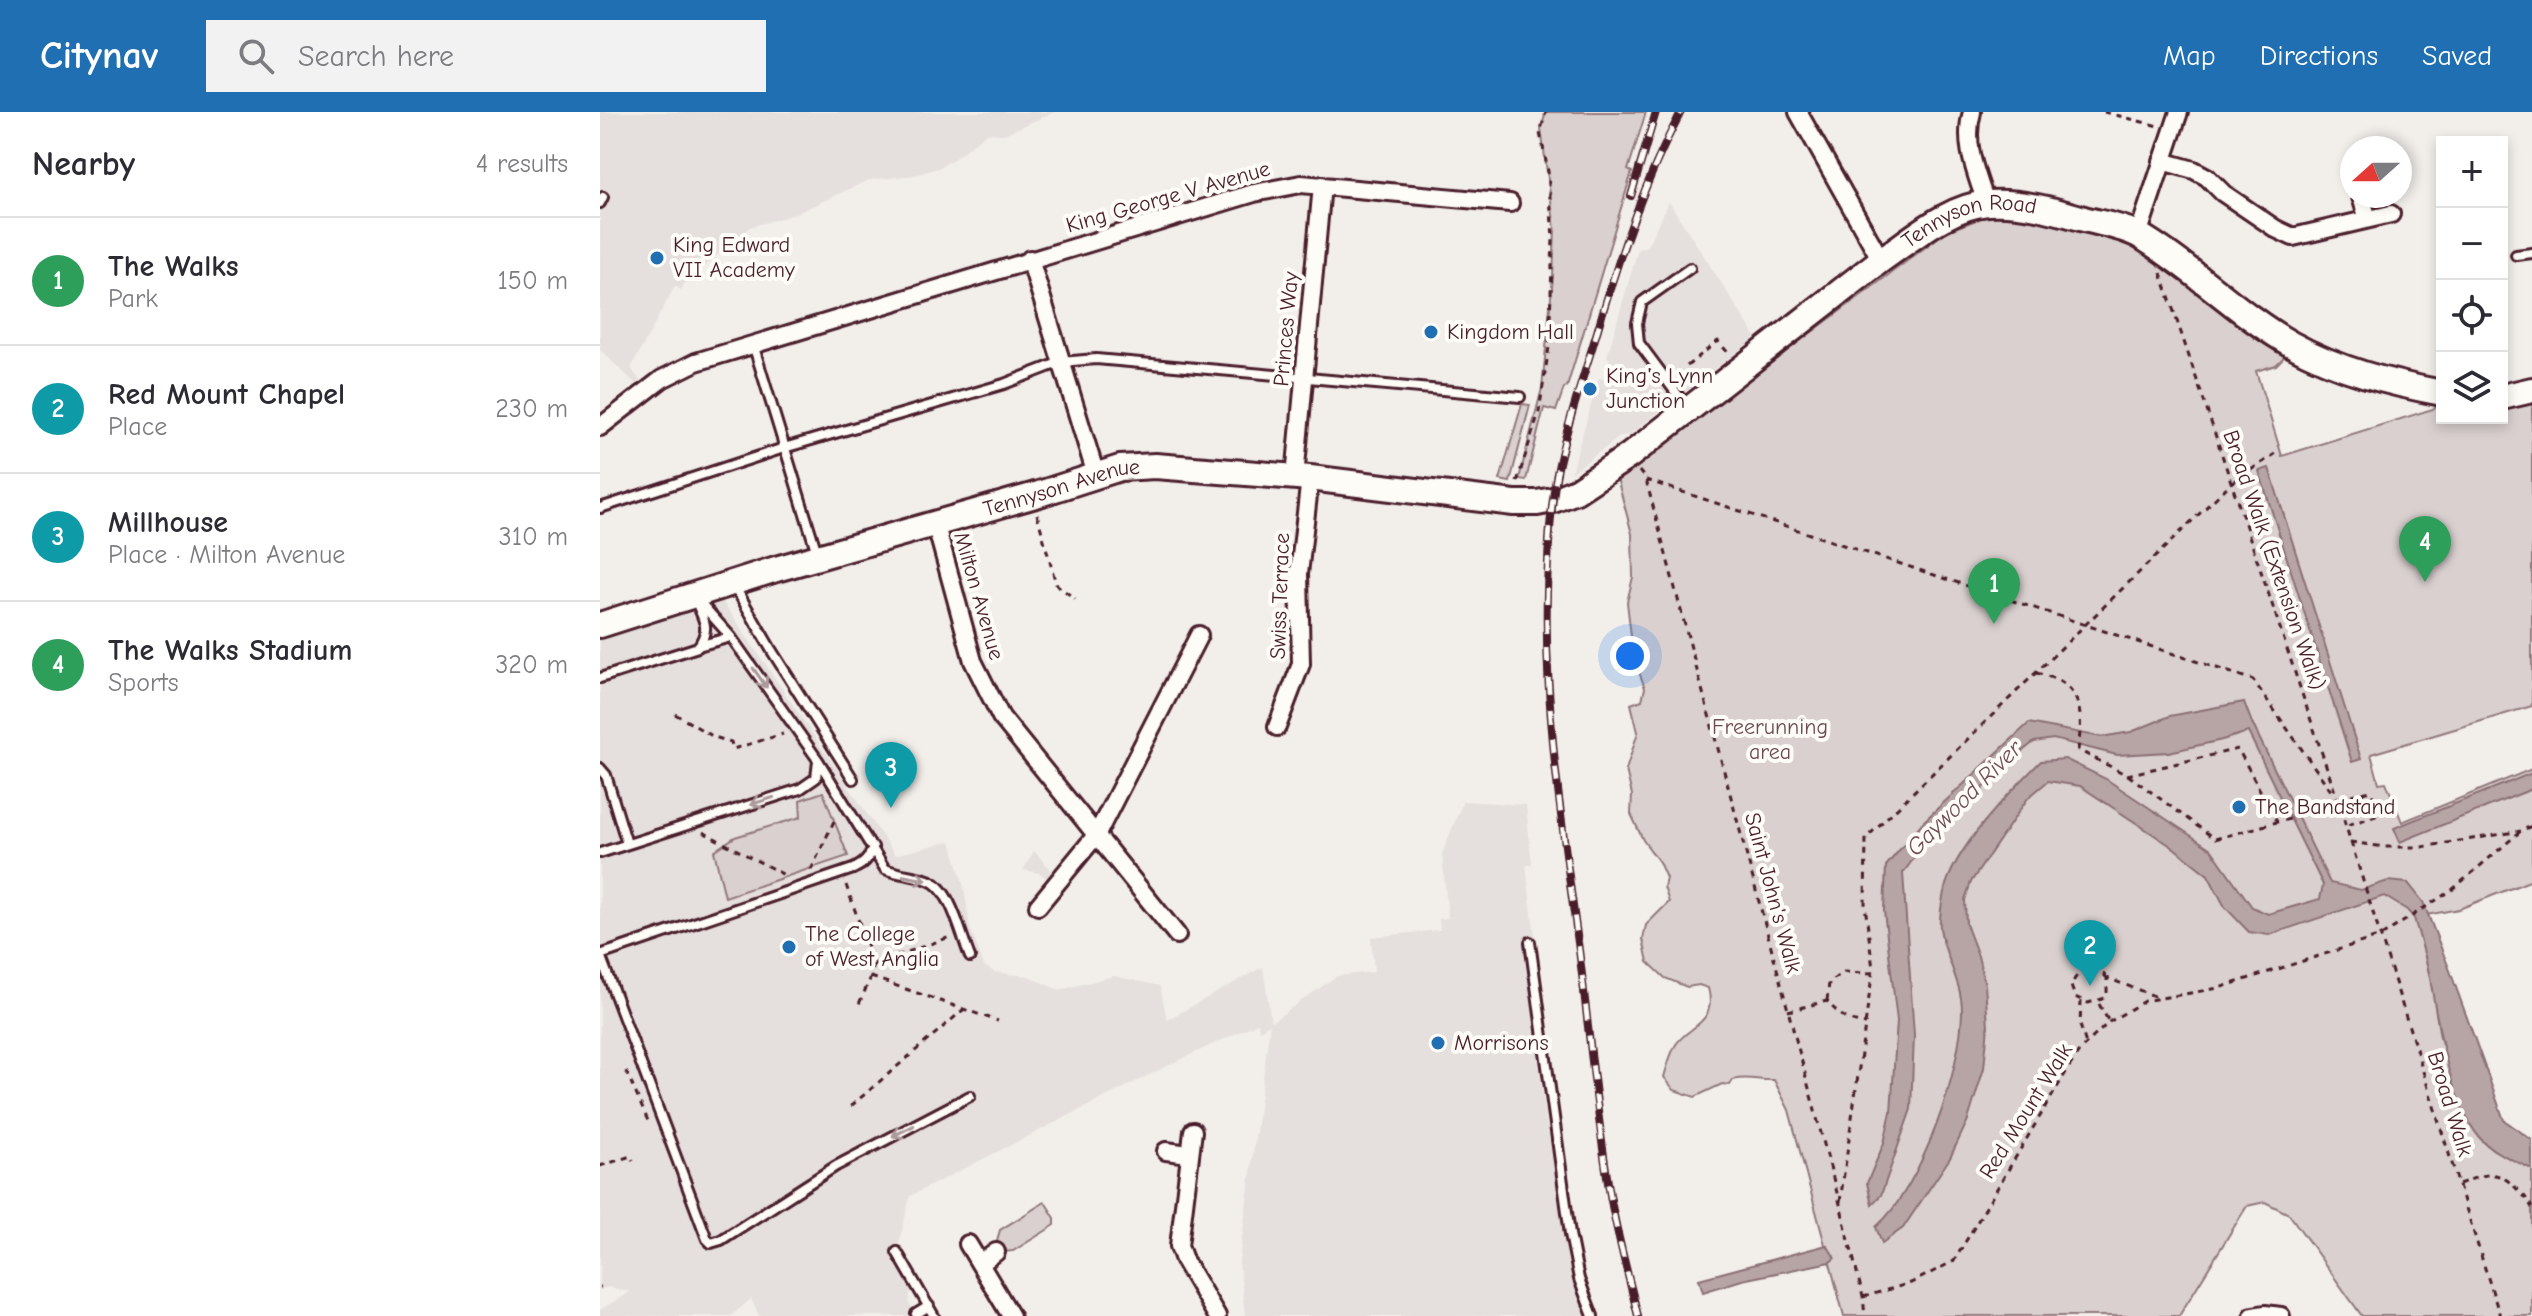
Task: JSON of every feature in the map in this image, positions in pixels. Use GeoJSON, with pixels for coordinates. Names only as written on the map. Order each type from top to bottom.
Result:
{"type":"FeatureCollection","features":[{"type":"Feature","properties":{"kind":"main road","name":"Tennyson Road"},"geometry":{"type":"LineString","coordinates":[[1537,503],[1576,491],[1629,456],[1881,260],[1953,214],[1986,203],[2048,208],[2138,235],[2292,344],[2348,369],[2436,392]]}},
{"type":"Feature","properties":{"kind":"main road"},"geometry":{"type":"LineString","coordinates":[[2508,396],[2532,390]]}},
{"type":"Feature","properties":{"kind":"main road","name":"Tennyson Avenue"},"geometry":{"type":"LineString","coordinates":[[600,625],[818,556],[1120,468],[1155,466],[1302,477],[1514,503],[1537,503]]}},
{"type":"Feature","properties":{"kind":"street"},"geometry":{"type":"LineString","coordinates":[[1798,112],[1881,260]]}},
{"type":"Feature","properties":{"kind":"street"},"geometry":{"type":"LineString","coordinates":[[1959,112],[1970,120],[1970,156],[1986,203]]}},
{"type":"Feature","properties":{"kind":"street"},"geometry":{"type":"LineString","coordinates":[[2138,235],[2179,112]]}},
{"type":"Feature","properties":{"kind":"street"},"geometry":{"type":"LineString","coordinates":[[2162,161],[2207,177],[2223,193],[2293,237],[2391,214]]}},
{"type":"Feature","properties":{"kind":"street","name":"King George V Avenue"},"geometry":{"type":"LineString","coordinates":[[600,427],[662,379],[696,362],[1254,193],[1291,185],[1322,185],[1510,203]]}},
{"type":"Feature","properties":{"kind":"street","name":"Princes Way"},"geometry":{"type":"LineString","coordinates":[[1302,477],[1304,378],[1322,185]]}},
{"type":"Feature","properties":{"kind":"street"},"geometry":{"type":"LineString","coordinates":[[2364,208],[2368,219]]}},
{"type":"Feature","properties":{"kind":"street"},"geometry":{"type":"LineString","coordinates":[[1030,259],[1096,475]]}},
{"type":"Feature","properties":{"kind":"street","name":"Swiss Terrace"},"geometry":{"type":"LineString","coordinates":[[1286,720],[1301,664],[1299,574],[1302,477]]}},
{"type":"Feature","properties":{"kind":"street","name":"Milton Avenue"},"geometry":{"type":"LineString","coordinates":[[935,522],[973,661],[1001,717],[1177,935]]}},
{"type":"Feature","properties":{"kind":"street"},"geometry":{"type":"LineString","coordinates":[[1038,906],[1097,834],[1199,635]]}},
{"type":"Feature","properties":{"kind":"street"},"geometry":{"type":"LineString","coordinates":[[1193,1131],[1179,1246],[1217,1316]]}},
{"type":"Feature","properties":{"kind":"street"},"geometry":{"type":"LineString","coordinates":[[1166,1151],[1189,1154]]}},
{"type":"Feature","properties":{"kind":"street"},"geometry":{"type":"LineString","coordinates":[[968,1244],[1011,1316]]}},
{"type":"Feature","properties":{"kind":"street"},"geometry":{"type":"LineString","coordinates":[[980,1264],[996,1252]]}},
{"type":"Feature","properties":{"kind":"street"},"geometry":{"type":"LineString","coordinates":[[2253,1316],[2281,1316]]}},
{"type":"Feature","properties":{"kind":"lane"},"geometry":{"type":"LineString","coordinates":[[2516,255],[2532,253]]}},
{"type":"Feature","properties":{"kind":"lane"},"geometry":{"type":"LineString","coordinates":[[1689,410],[1639,343],[1637,323],[1642,302],[1690,268]]}},
{"type":"Feature","properties":{"kind":"lane"},"geometry":{"type":"LineString","coordinates":[[753,344],[818,556]]}},
{"type":"Feature","properties":{"kind":"lane"},"geometry":{"type":"LineString","coordinates":[[600,508],[784,448],[1004,384],[1061,362],[1096,359],[1520,397]]}},
{"type":"Feature","properties":{"kind":"lane"},"geometry":{"type":"LineString","coordinates":[[732,583],[853,779]]}},
{"type":"Feature","properties":{"kind":"lane"},"geometry":{"type":"LineString","coordinates":[[694,595],[731,637],[818,760],[885,869],[929,880],[939,886],[949,902],[970,957]]}},
{"type":"Feature","properties":{"kind":"lane"},"geometry":{"type":"LineString","coordinates":[[694,595],[705,623],[705,636],[698,647]]}},
{"type":"Feature","properties":{"kind":"lane"},"geometry":{"type":"LineString","coordinates":[[600,678],[731,637]]}},
{"type":"Feature","properties":{"kind":"lane"},"geometry":{"type":"LineString","coordinates":[[601,851],[800,789],[816,778],[818,760]]}},
{"type":"Feature","properties":{"kind":"lane"},"geometry":{"type":"LineString","coordinates":[[600,768],[606,775],[627,844]]}},
{"type":"Feature","properties":{"kind":"lane"},"geometry":{"type":"LineString","coordinates":[[873,847],[864,864],[842,873],[600,955],[711,1243],[721,1240],[836,1166],[970,1096]]}},
{"type":"Feature","properties":{"kind":"lane"},"geometry":{"type":"LineString","coordinates":[[1530,942],[1570,1234],[1579,1279],[1593,1316]]}},
{"type":"Feature","properties":{"kind":"lane"},"geometry":{"type":"LineString","coordinates":[[897,1252],[934,1316]]}},
{"type":"Feature","properties":{"kind":"lane"},"geometry":{"type":"LineString","coordinates":[[916,1314],[929,1306]]}},
{"type":"Feature","properties":{"kind":"path"},"geometry":{"type":"LineString","coordinates":[[1515,490],[1539,412],[1549,347],[1553,238],[1548,171],[1540,133],[1546,112]]}},
{"type":"Feature","properties":{"kind":"path"},"geometry":{"type":"LineString","coordinates":[[2104,112],[2173,130]]}},
{"type":"Feature","properties":{"kind":"path","name":"Broad Walk (Extension Walk)"},"geometry":{"type":"LineString","coordinates":[[2161,273],[2369,902]]}},
{"type":"Feature","properties":{"kind":"path"},"geometry":{"type":"LineString","coordinates":[[1687,366],[1718,341],[1741,370]]}},
{"type":"Feature","properties":{"kind":"path"},"geometry":{"type":"LineString","coordinates":[[1840,1204],[1873,974],[1865,905],[1866,838],[2231,483],[2275,454]]}},
{"type":"Feature","properties":{"kind":"path","name":"Saint John's Walk"},"geometry":{"type":"LineString","coordinates":[[1865,1316],[1840,1204],[1646,480],[2085,625]]}},
{"type":"Feature","properties":{"kind":"path"},"geometry":{"type":"LineString","coordinates":[[1032,496],[1056,584],[1075,599]]}},
{"type":"Feature","properties":{"kind":"path"},"geometry":{"type":"LineString","coordinates":[[2085,625],[2253,680],[2337,798]]}},
{"type":"Feature","properties":{"kind":"path"},"geometry":{"type":"LineString","coordinates":[[2036,673],[2055,677],[2070,689],[2080,707],[2078,750],[2127,775],[2215,839],[2290,819],[2337,798],[2371,791],[2379,815],[2345,826]]}},
{"type":"Feature","properties":{"kind":"path"},"geometry":{"type":"LineString","coordinates":[[675,714],[714,737],[731,742],[733,749],[797,730]]}},
{"type":"Feature","properties":{"kind":"path"},"geometry":{"type":"LineString","coordinates":[[2127,775],[2238,749],[2277,822]]}},
{"type":"Feature","properties":{"kind":"path"},"geometry":{"type":"LineString","coordinates":[[688,824],[804,886],[835,819]]}},
{"type":"Feature","properties":{"kind":"path"},"geometry":{"type":"LineString","coordinates":[[2350,842],[2385,847],[2422,847],[2532,826]]}},
{"type":"Feature","properties":{"kind":"path","name":"Red Mount Walk"},"geometry":{"type":"LineString","coordinates":[[1863,1297],[1911,1283],[1954,1261],[2071,1064],[2109,1022],[2133,1006],[2157,997],[2219,988],[2381,936],[2452,890],[2522,830]]}},
{"type":"Feature","properties":{"kind":"path"},"geometry":{"type":"LineString","coordinates":[[842,873],[874,964],[858,1006]]}},
{"type":"Feature","properties":{"kind":"path","name":"Broad Walk"},"geometry":{"type":"LineString","coordinates":[[2369,902],[2500,1316]]}},
{"type":"Feature","properties":{"kind":"path"},"geometry":{"type":"LineString","coordinates":[[874,964],[960,934]]}},
{"type":"Feature","properties":{"kind":"path"},"geometry":{"type":"LineString","coordinates":[[2107,978],[2107,994],[2098,1001],[2088,1003],[2075,997],[2071,986],[2075,977],[2083,969],[2093,967],[2107,978],[2157,997]]}},
{"type":"Feature","properties":{"kind":"path"},"geometry":{"type":"LineString","coordinates":[[1866,1024],[1850,1022],[1837,1013],[1827,1001],[1829,983],[1843,972],[1873,974]]}},
{"type":"Feature","properties":{"kind":"path"},"geometry":{"type":"LineString","coordinates":[[871,977],[998,1021]]}},
{"type":"Feature","properties":{"kind":"path"},"geometry":{"type":"LineString","coordinates":[[1788,1011],[1827,1001]]}},
{"type":"Feature","properties":{"kind":"path"},"geometry":{"type":"LineString","coordinates":[[2081,1001],[2080,1025],[2086,1044]]}},
{"type":"Feature","properties":{"kind":"path"},"geometry":{"type":"LineString","coordinates":[[2098,1001],[2109,1022]]}},
{"type":"Feature","properties":{"kind":"path"},"geometry":{"type":"LineString","coordinates":[[851,1106],[963,1010]]}},
{"type":"Feature","properties":{"kind":"path"},"geometry":{"type":"LineString","coordinates":[[600,1166],[631,1156],[633,1161]]}},
{"type":"Feature","properties":{"kind":"path"},"geometry":{"type":"LineString","coordinates":[[2459,1184],[2486,1174],[2506,1176],[2528,1199],[2532,1208]]}},
{"type":"Feature","properties":{"kind":"shaded area","name":"King Edward VII Academy"},"geometry":{"type":"Polygon","coordinates":[[[600,112],[1055,112],[1004,134],[987,133],[938,168],[915,175],[869,180],[795,214],[750,227],[685,283],[681,290],[675,286],[631,368],[640,381],[636,384],[600,350],[600,112]]]}},
{"type":"Feature","properties":{"kind":"shaded area"},"geometry":{"type":"Polygon","coordinates":[[[1669,202],[1756,337],[1629,435],[1621,436],[1571,473],[1599,378],[1603,379],[1610,359],[1607,357],[1638,249],[1647,246],[1669,202]]]}},
{"type":"Feature","properties":{"kind":"shaded area"},"geometry":{"type":"Polygon","coordinates":[[[721,599],[895,855],[951,841],[964,887],[970,928],[984,966],[994,972],[1028,976],[1059,990],[1114,976],[1160,986],[1167,1020],[1263,967],[1271,1022],[1337,976],[1374,972],[1371,937],[1440,930],[1439,919],[1448,918],[1442,854],[1463,801],[1526,805],[1532,864],[1526,866],[1535,936],[1524,938],[1545,1114],[1570,1266],[1587,1316],[1245,1316],[1239,1262],[1270,1024],[1259,1030],[1258,1023],[910,1196],[895,1260],[911,1286],[909,1303],[917,1316],[759,1316],[751,1299],[731,1316],[600,1316],[600,1310],[630,1292],[608,1287],[600,1290],[600,638],[721,599]]]}},
{"type":"Feature","properties":{"kind":"shaded area"},"geometry":{"type":"Polygon","coordinates":[[[1034,851],[1052,871],[1047,878],[1023,870],[1034,851]]]}},
{"type":"Feature","properties":{"kind":"green space"},"geometry":{"type":"Polygon","coordinates":[[[1546,112],[1646,112],[1628,170],[1632,172],[1567,387],[1556,411],[1544,408],[1526,480],[1519,479],[1542,388],[1553,277],[1555,229],[1541,129],[1546,112]]]}},
{"type":"Feature","properties":{"kind":"green space","name":"Freerunning area"},"geometry":{"type":"Polygon","coordinates":[[[2007,214],[2040,219],[2109,235],[2125,242],[2158,261],[2247,332],[2285,356],[2276,365],[2256,371],[2282,456],[2436,408],[2436,424],[2508,424],[2508,396],[2528,391],[2532,404],[2532,706],[2371,754],[2379,783],[2386,782],[2402,822],[2532,769],[2532,880],[2459,909],[2415,917],[2431,981],[2440,1038],[2466,1114],[2495,1150],[2532,1169],[2532,1316],[2362,1316],[2289,1214],[2265,1202],[2247,1206],[2179,1316],[1844,1316],[1789,1110],[1774,1080],[1733,1080],[1730,1085],[1722,1084],[1695,1097],[1674,1090],[1664,1077],[1675,1046],[1705,1017],[1710,1000],[1708,988],[1699,985],[1687,987],[1665,978],[1648,962],[1643,939],[1646,925],[1669,902],[1664,887],[1666,878],[1631,814],[1632,795],[1626,770],[1638,732],[1631,704],[1642,700],[1645,688],[1630,648],[1627,602],[1633,577],[1632,534],[1617,478],[1947,231],[1987,216],[2007,214]]]}},
{"type":"Feature","properties":{"kind":"green space"},"geometry":{"type":"Polygon","coordinates":[[[1522,404],[1530,405],[1510,482],[1500,480],[1522,404]]]}},
{"type":"Feature","properties":{"kind":"green space"},"geometry":{"type":"Polygon","coordinates":[[[823,792],[848,856],[725,897],[714,851],[735,837],[801,817],[800,800],[823,792]]]}},
{"type":"Feature","properties":{"kind":"green space"},"geometry":{"type":"Polygon","coordinates":[[[1045,1202],[1055,1218],[1055,1225],[1013,1251],[1002,1252],[996,1244],[1000,1230],[1045,1202]]]}},
{"type":"Feature","properties":{"kind":"water"},"geometry":{"type":"Polygon","coordinates":[[[2269,468],[2361,759],[2352,762],[2259,471],[2269,468]]]}},
{"type":"Feature","properties":{"kind":"water","name":"Gaywood River"},"geometry":{"type":"Polygon","coordinates":[[[2244,702],[2330,883],[2361,890],[2388,881],[2408,883],[2423,902],[2504,1120],[2532,1140],[2532,1169],[2484,1143],[2460,1104],[2447,1064],[2424,951],[2414,918],[2407,910],[2384,896],[2269,935],[2249,932],[2225,907],[2208,875],[2174,848],[2080,786],[2048,781],[2028,798],[1971,882],[1965,900],[1966,924],[1985,985],[1988,1026],[1984,1068],[1968,1120],[1950,1158],[1903,1228],[1882,1243],[1876,1227],[1893,1209],[1923,1157],[1947,1095],[1960,1035],[1961,1000],[1940,928],[1944,892],[1959,857],[1971,840],[2041,761],[2065,759],[2106,779],[2211,849],[2252,907],[2268,914],[2320,899],[2323,885],[2248,732],[2169,752],[2117,755],[2053,739],[2034,742],[2011,760],[1966,806],[1951,814],[1935,830],[1903,873],[1914,1036],[1911,1109],[1881,1195],[1872,1204],[1867,1183],[1884,1143],[1891,1112],[1897,1021],[1884,911],[1886,866],[1922,823],[2029,723],[2101,737],[2131,732],[2170,716],[2244,702]]]}},
{"type":"Feature","properties":{"kind":"water"},"geometry":{"type":"Polygon","coordinates":[[[2532,773],[2532,789],[2400,842],[2394,828],[2532,773]]]}},
{"type":"Feature","properties":{"kind":"water"},"geometry":{"type":"Polygon","coordinates":[[[1827,1245],[1835,1258],[1830,1262],[1742,1280],[1703,1292],[1699,1279],[1827,1245]]]}},
{"type":"Feature","properties":{"kind":"railway"},"geometry":{"type":"LineString","coordinates":[[1631,196],[1656,112]]}},
{"type":"Feature","properties":{"kind":"railway"},"geometry":{"type":"LineString","coordinates":[[1638,1316],[1604,1159],[1561,816],[1548,682],[1547,576],[1553,494],[1572,413],[1633,220],[1681,112]]}},
{"type":"Feature","properties":{"kind":"place","name":"King Edward VII Academy"},"geometry":{"type":"Point","coordinates":[657,258]}},
{"type":"Feature","properties":{"kind":"place","name":"Kingdom Hall"},"geometry":{"type":"Point","coordinates":[1431,332]}},
{"type":"Feature","properties":{"kind":"place","name":"King's Lynn Junction"},"geometry":{"type":"Point","coordinates":[1590,389]}},
{"type":"Feature","properties":{"kind":"place","name":"The Walks Stadium"},"geometry":{"type":"Point","coordinates":[2425,582]}},
{"type":"Feature","properties":{"kind":"place","name":"The Walks"},"geometry":{"type":"Point","coordinates":[1994,624]}},
{"type":"Feature","properties":{"kind":"place","name":"The Bandstand"},"geometry":{"type":"Point","coordinates":[2239,807]}},
{"type":"Feature","properties":{"kind":"place","name":"Millhouse"},"geometry":{"type":"Point","coordinates":[891,808]}},
{"type":"Feature","properties":{"kind":"place","name":"The College of West Anglia"},"geometry":{"type":"Point","coordinates":[789,947]}},
{"type":"Feature","properties":{"kind":"place","name":"Red Mount Chapel"},"geometry":{"type":"Point","coordinates":[2090,986]}},
{"type":"Feature","properties":{"kind":"place","name":"Morrisons"},"geometry":{"type":"Point","coordinates":[1438,1043]}}]}
